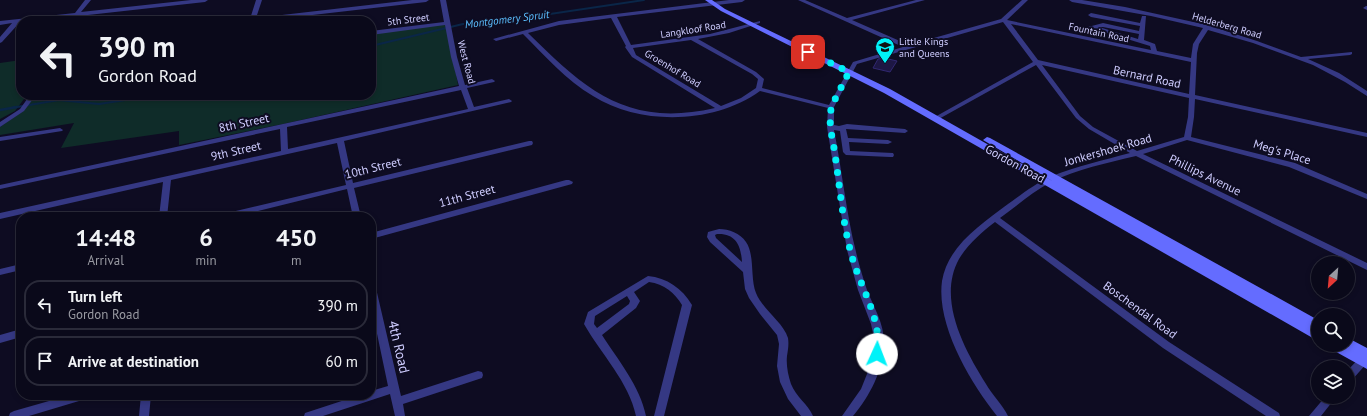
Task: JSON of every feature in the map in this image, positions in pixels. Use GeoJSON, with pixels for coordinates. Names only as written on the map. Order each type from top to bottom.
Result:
{"type":"FeatureCollection","features":[{"type":"Feature","properties":{"kind":"street"},"geometry":{"type":"LineString","coordinates":[[78,14],[88,0]]}},
{"type":"Feature","properties":{"kind":"street"},"geometry":{"type":"LineString","coordinates":[[61,16],[205,0]]}},
{"type":"Feature","properties":{"kind":"street"},"geometry":{"type":"LineString","coordinates":[[252,16],[259,0]]}},
{"type":"Feature","properties":{"kind":"street"},"geometry":{"type":"LineString","coordinates":[[292,16],[426,0]]}},
{"type":"Feature","properties":{"kind":"street","name":"West Road"},"geometry":{"type":"LineString","coordinates":[[443,0],[454,57],[463,87],[472,107]]}},
{"type":"Feature","properties":{"kind":"street"},"geometry":{"type":"LineString","coordinates":[[496,39],[559,23],[715,2],[742,0]]}},
{"type":"Feature","properties":{"kind":"street"},"geometry":{"type":"LineString","coordinates":[[801,0],[908,47]]}},
{"type":"Feature","properties":{"kind":"street"},"geometry":{"type":"LineString","coordinates":[[847,20],[922,0]]}},
{"type":"Feature","properties":{"kind":"street"},"geometry":{"type":"LineString","coordinates":[[847,416],[860,402],[869,384],[879,344],[877,327],[851,253],[830,127],[831,107],[850,70],[857,62],[1005,21],[1025,0]]}},
{"type":"Feature","properties":{"kind":"street","name":"Helderberg Road"},"geometry":{"type":"LineString","coordinates":[[1072,0],[1119,7],[1207,27],[1302,58],[1356,85],[1367,94]]}},
{"type":"Feature","properties":{"kind":"street","name":"Gordon Road"},"geometry":{"type":"LineString","coordinates":[[715,2],[850,70],[938,117],[1050,180],[1311,322]]}},
{"type":"Feature","properties":{"kind":"street"},"geometry":{"type":"LineString","coordinates":[[1091,15],[1143,25],[1144,17],[1142,33],[1141,41]]}},
{"type":"Feature","properties":{"kind":"street","name":"Groenhof Road"},"geometry":{"type":"LineString","coordinates":[[612,16],[634,56],[720,108]]}},
{"type":"Feature","properties":{"kind":"street"},"geometry":{"type":"LineString","coordinates":[[0,22],[16,21]]}},
{"type":"Feature","properties":{"kind":"street","name":"Fountain Road"},"geometry":{"type":"LineString","coordinates":[[1005,21],[1192,60]]}},
{"type":"Feature","properties":{"kind":"street","name":"Phillips Avenue"},"geometry":{"type":"LineString","coordinates":[[1005,21],[1087,125],[1136,153],[1367,267]]}},
{"type":"Feature","properties":{"kind":"street"},"geometry":{"type":"LineString","coordinates":[[0,41],[16,22]]}},
{"type":"Feature","properties":{"kind":"street","name":"Langkloof Road"},"geometry":{"type":"LineString","coordinates":[[628,47],[726,34],[755,23]]}},
{"type":"Feature","properties":{"kind":"street","name":"5th Street"},"geometry":{"type":"LineString","coordinates":[[376,32],[448,25]]}},
{"type":"Feature","properties":{"kind":"street"},"geometry":{"type":"LineString","coordinates":[[1142,33],[1103,25],[1091,27],[1153,45],[1154,53]]}},
{"type":"Feature","properties":{"kind":"street"},"geometry":{"type":"LineString","coordinates":[[1187,138],[1191,117],[1192,60],[1196,44],[1207,27]]}},
{"type":"Feature","properties":{"kind":"street"},"geometry":{"type":"LineString","coordinates":[[524,32],[562,70],[615,106],[660,116],[704,112],[720,108],[759,89],[831,107]]}},
{"type":"Feature","properties":{"kind":"street"},"geometry":{"type":"LineString","coordinates":[[693,39],[760,77],[762,82],[759,89]]}},
{"type":"Feature","properties":{"kind":"street"},"geometry":{"type":"LineString","coordinates":[[1302,58],[1350,53]]}},
{"type":"Feature","properties":{"kind":"street"},"geometry":{"type":"LineString","coordinates":[[938,117],[1037,62]]}},
{"type":"Feature","properties":{"kind":"street","name":"Bernard Road"},"geometry":{"type":"LineString","coordinates":[[1037,62],[1192,98],[1367,135]]}},
{"type":"Feature","properties":{"kind":"street","name":"8th Street"},"geometry":{"type":"LineString","coordinates":[[0,187],[492,81]]}},
{"type":"Feature","properties":{"kind":"street"},"geometry":{"type":"LineString","coordinates":[[1356,85],[1367,86]]}},
{"type":"Feature","properties":{"kind":"street"},"geometry":{"type":"LineString","coordinates":[[0,125],[26,106],[30,100]]}},
{"type":"Feature","properties":{"kind":"street","name":"9th Street"},"geometry":{"type":"LineString","coordinates":[[18,212],[340,140],[472,107],[509,101]]}},
{"type":"Feature","properties":{"kind":"street"},"geometry":{"type":"LineString","coordinates":[[283,126],[285,152]]}},
{"type":"Feature","properties":{"kind":"street"},"geometry":{"type":"LineString","coordinates":[[830,127],[841,128],[846,126],[905,131]]}},
{"type":"Feature","properties":{"kind":"street"},"geometry":{"type":"LineString","coordinates":[[841,128],[847,152],[890,155]]}},
{"type":"Feature","properties":{"kind":"street"},"geometry":{"type":"LineString","coordinates":[[0,139],[60,130]]}},
{"type":"Feature","properties":{"kind":"street","name":"Jonkershoek Road"},"geometry":{"type":"LineString","coordinates":[[1003,416],[986,394],[954,332],[945,296],[947,279],[955,259],[968,241],[995,218],[1050,180],[1187,138]]}},
{"type":"Feature","properties":{"kind":"street","name":"Meg's Place"},"geometry":{"type":"LineString","coordinates":[[1187,138],[1292,165],[1367,197]]}},
{"type":"Feature","properties":{"kind":"street"},"geometry":{"type":"LineString","coordinates":[[340,140],[355,212]]}},
{"type":"Feature","properties":{"kind":"street"},"geometry":{"type":"LineString","coordinates":[[845,140],[888,142]]}},
{"type":"Feature","properties":{"kind":"street","name":"10th Street"},"geometry":{"type":"LineString","coordinates":[[243,212],[529,143]]}},
{"type":"Feature","properties":{"kind":"street"},"geometry":{"type":"LineString","coordinates":[[164,212],[167,179]]}},
{"type":"Feature","properties":{"kind":"street","name":"Gordon Road"},"geometry":{"type":"LineString","coordinates":[[1050,180],[1311,332]]}},
{"type":"Feature","properties":{"kind":"street","name":"11th Street"},"geometry":{"type":"LineString","coordinates":[[376,235],[569,182]]}},
{"type":"Feature","properties":{"kind":"street","name":"9th Street"},"geometry":{"type":"LineString","coordinates":[[0,216],[16,212]]}},
{"type":"Feature","properties":{"kind":"street","name":"Boschendal Road"},"geometry":{"type":"LineString","coordinates":[[995,218],[1166,345],[1274,416]]}},
{"type":"Feature","properties":{"kind":"street"},"geometry":{"type":"LineString","coordinates":[[746,270],[710,237],[711,234],[715,231],[723,232],[739,240],[743,244],[746,252],[746,270],[755,301],[782,335],[784,345],[783,380],[787,389],[808,416]]}},
{"type":"Feature","properties":{"kind":"street"},"geometry":{"type":"LineString","coordinates":[[0,272],[16,268]]}},
{"type":"Feature","properties":{"kind":"street"},"geometry":{"type":"LineString","coordinates":[[641,416],[636,402],[610,353],[589,324],[591,314],[648,279],[656,280],[677,292],[687,305],[659,416]]}},
{"type":"Feature","properties":{"kind":"street"},"geometry":{"type":"LineString","coordinates":[[596,334],[634,306],[636,301],[628,291]]}},
{"type":"Feature","properties":{"kind":"street","name":"4th Road"},"geometry":{"type":"LineString","coordinates":[[376,319],[398,401],[400,416]]}},
{"type":"Feature","properties":{"kind":"street"},"geometry":{"type":"LineString","coordinates":[[0,339],[16,334]]}},
{"type":"Feature","properties":{"kind":"street"},"geometry":{"type":"LineString","coordinates":[[1355,349],[1366,359]]}},
{"type":"Feature","properties":{"kind":"street"},"geometry":{"type":"LineString","coordinates":[[1350,352],[1366,359]]}},
{"type":"Feature","properties":{"kind":"street"},"geometry":{"type":"LineString","coordinates":[[1355,370],[1366,359]]}},
{"type":"Feature","properties":{"kind":"street"},"geometry":{"type":"LineString","coordinates":[[398,401],[478,375]]}},
{"type":"Feature","properties":{"kind":"street"},"geometry":{"type":"LineString","coordinates":[[376,394],[394,388]]}},
{"type":"Feature","properties":{"kind":"street"},"geometry":{"type":"LineString","coordinates":[[14,416],[68,400]]}},
{"type":"Feature","properties":{"kind":"street"},"geometry":{"type":"LineString","coordinates":[[144,416],[146,400]]}},
{"type":"Feature","properties":{"kind":"street"},"geometry":{"type":"LineString","coordinates":[[310,416],[358,400]]}},
{"type":"Feature","properties":{"kind":"street"},"geometry":{"type":"LineString","coordinates":[[1314,416],[1324,404]]}},
{"type":"Feature","properties":{"kind":"green space"},"geometry":{"type":"Polygon","coordinates":[[[447,24],[458,85],[283,124],[179,145],[179,131],[61,148],[74,123],[0,135],[0,127],[23,111],[31,100],[376,100],[376,32],[447,24]]]}},
{"type":"Feature","properties":{"kind":"green space"},"geometry":{"type":"Polygon","coordinates":[[[16,61],[16,100],[23,100],[15,111],[0,119],[0,63],[16,61]]]}},
{"type":"Feature","properties":{"kind":"building","name":"Little Kings and Queens"},"geometry":{"type":"Polygon","coordinates":[[[884,58],[897,61],[890,72],[873,68],[878,59],[884,58]]]}},
{"type":"Feature","properties":{"kind":"waterway","name":"Montgomery Spruit"},"geometry":{"type":"LineString","coordinates":[[376,45],[463,24],[497,22],[644,0]]}},
{"type":"Feature","properties":{"kind":"waterway","name":"Montgomery Spruit"},"geometry":{"type":"LineString","coordinates":[[17,107],[59,100]]}},
{"type":"Feature","properties":{"kind":"waterway","name":"Montgomery Spruit"},"geometry":{"type":"LineString","coordinates":[[59,100],[99,104],[125,100]]}},
{"type":"Feature","properties":{"kind":"waterway","name":"Montgomery Spruit"},"geometry":{"type":"LineString","coordinates":[[0,110],[17,107]]}},
{"type":"Feature","properties":{"kind":"waterway","name":"Montgomery Spruit"},"geometry":{"type":"LineString","coordinates":[[11,108],[17,107]]}},
{"type":"Feature","properties":{"kind":"place","name":"Little Kings and Queens"},"geometry":{"type":"Point","coordinates":[885,64]}},
{"type":"Feature","properties":{"kind":"route"},"geometry":{"type":"LineString","coordinates":[[808,52],[849,72],[831,107],[830,127],[841,191],[844,222],[851,253],[862,289],[877,327],[879,344],[877,354]]}}]}
